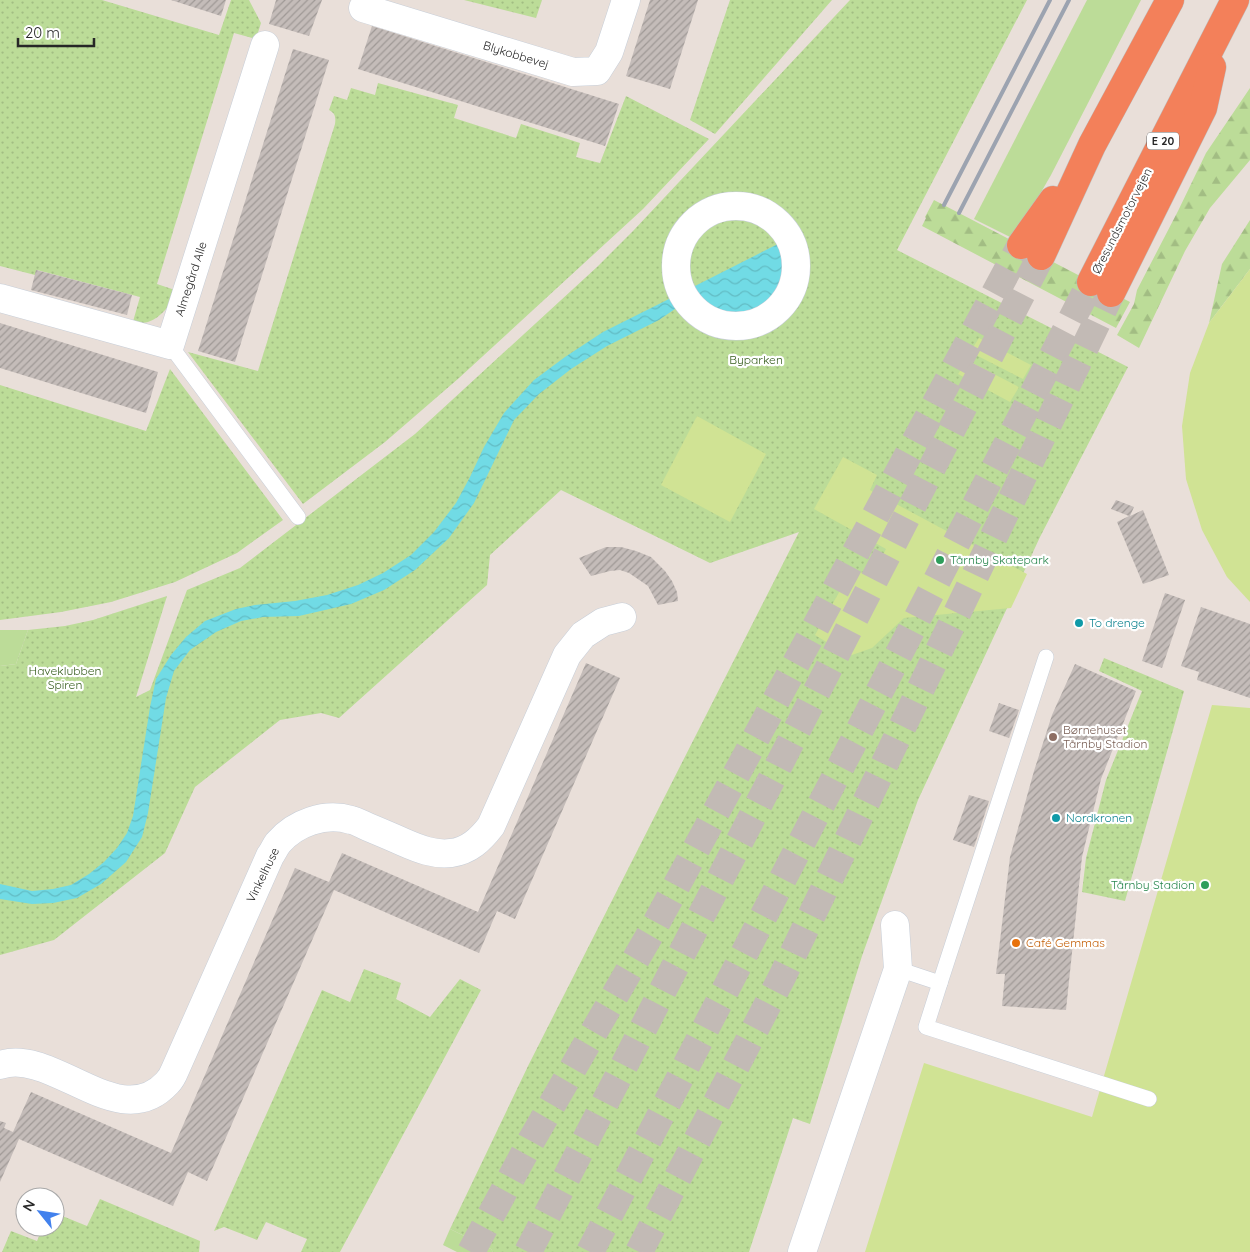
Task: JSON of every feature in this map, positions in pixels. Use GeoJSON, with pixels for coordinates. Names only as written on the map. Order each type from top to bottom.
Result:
{"type":"FeatureCollection","features":[{"type":"Feature","properties":{"kind":"highway"},"geometry":{"type":"LineString","coordinates":[[1031,250],[1092,146],[1170,0]]}},
{"type":"Feature","properties":{"kind":"highway","name":"Øresundsmotorvejen"},"geometry":{"type":"LineString","coordinates":[[1101,287],[1235,0]]}},
{"type":"Feature","properties":{"kind":"street","name":"Blykobbevej"},"geometry":{"type":"LineString","coordinates":[[363,8],[573,72],[597,71],[609,52],[626,0]]}},
{"type":"Feature","properties":{"kind":"street","name":"Almegård Alle"},"geometry":{"type":"LineString","coordinates":[[170,345],[265,46]]}},
{"type":"Feature","properties":{"kind":"street"},"geometry":{"type":"LineString","coordinates":[[726,206],[744,206],[761,211],[775,220],[786,232],[793,246],[796,262],[795,278],[790,294],[781,307],[768,317],[754,324],[738,327],[722,326],[707,320],[694,311],[684,298],[677,284],[676,252],[682,237],[694,222],[708,212],[726,206]]}},
{"type":"Feature","properties":{"kind":"street"},"geometry":{"type":"LineString","coordinates":[[0,298],[170,345]]}},
{"type":"Feature","properties":{"kind":"street","name":"Vinkelhuse"},"geometry":{"type":"LineString","coordinates":[[0,1065],[22,1063],[39,1066],[110,1097],[125,1100],[141,1099],[155,1093],[167,1083],[175,1070],[270,856],[279,843],[290,832],[304,824],[319,819],[335,818],[350,820],[422,850],[438,854],[453,853],[468,848],[481,839],[491,826],[567,655],[583,635],[603,622],[622,617]]}},
{"type":"Feature","properties":{"kind":"street"},"geometry":{"type":"LineString","coordinates":[[802,1252],[898,970],[895,926]]}},
{"type":"Feature","properties":{"kind":"lane"},"geometry":{"type":"LineString","coordinates":[[170,345],[298,517]]}},
{"type":"Feature","properties":{"kind":"lane"},"geometry":{"type":"LineString","coordinates":[[1046,657],[926,1026],[1149,1099]]}},
{"type":"Feature","properties":{"kind":"lane"},"geometry":{"type":"LineString","coordinates":[[898,970],[940,983]]}},
{"type":"Feature","properties":{"kind":"green space"},"geometry":{"type":"Polygon","coordinates":[[[0,0],[102,0],[219,35],[231,0],[249,0],[261,23],[256,39],[234,33],[157,284],[178,291],[166,310],[153,320],[132,325],[140,297],[37,270],[35,275],[0,266],[0,0]]]}},
{"type":"Feature","properties":{"kind":"green space"},"geometry":{"type":"Polygon","coordinates":[[[464,0],[542,0],[536,18],[464,0]]]}},
{"type":"Feature","properties":{"kind":"green space"},"geometry":{"type":"Polygon","coordinates":[[[730,0],[832,0],[715,134],[690,120],[730,0]]]}},
{"type":"Feature","properties":{"kind":"green space","name":"Byparken"},"geometry":{"type":"Polygon","coordinates":[[[850,0],[1027,0],[897,250],[1128,367],[1040,537],[918,800],[862,956],[810,1124],[793,1118],[749,1252],[493,1252],[491,1249],[450,1229],[529,1064],[799,532],[710,563],[561,490],[490,555],[487,585],[339,718],[321,713],[280,720],[195,787],[165,853],[54,940],[0,955],[0,666],[16,664],[28,630],[65,626],[93,620],[167,596],[136,697],[150,690],[187,590],[240,568],[415,434],[597,267],[850,0]]]}},
{"type":"Feature","properties":{"kind":"green space"},"geometry":{"type":"Polygon","coordinates":[[[1087,0],[1141,0],[1051,175],[1014,239],[974,219],[1087,0]]]}},
{"type":"Feature","properties":{"kind":"green space"},"geometry":{"type":"Polygon","coordinates":[[[378,83],[458,105],[454,118],[516,138],[521,124],[580,143],[576,157],[600,163],[626,96],[709,139],[643,209],[459,378],[385,442],[303,504],[188,352],[258,371],[335,124],[335,116],[329,110],[334,96],[347,100],[351,88],[375,95],[378,83]]]}},
{"type":"Feature","properties":{"kind":"green space"},"geometry":{"type":"Polygon","coordinates":[[[1250,88],[1250,160],[1210,208],[1185,251],[1139,348],[1117,335],[1134,304],[1137,290],[1206,153],[1250,88]]]}},
{"type":"Feature","properties":{"kind":"green space"},"geometry":{"type":"Polygon","coordinates":[[[934,200],[1130,302],[1116,328],[922,226],[934,200]]]}},
{"type":"Feature","properties":{"kind":"green space"},"geometry":{"type":"Polygon","coordinates":[[[1250,220],[1250,269],[1209,323],[1222,264],[1250,220]]]}},
{"type":"Feature","properties":{"kind":"green space"},"geometry":{"type":"Polygon","coordinates":[[[1250,269],[1250,602],[1227,577],[1202,530],[1186,479],[1182,426],[1190,373],[1209,323],[1250,269]]]}},
{"type":"Feature","properties":{"kind":"green space"},"geometry":{"type":"Polygon","coordinates":[[[979,338],[1031,365],[1023,379],[970,352],[979,338]]]}},
{"type":"Feature","properties":{"kind":"green space"},"geometry":{"type":"Polygon","coordinates":[[[967,360],[1019,387],[1010,402],[958,374],[967,360]]]}},
{"type":"Feature","properties":{"kind":"green space"},"geometry":{"type":"Polygon","coordinates":[[[170,369],[283,520],[237,553],[175,582],[111,602],[61,612],[0,620],[0,385],[146,431],[170,369]]]}},
{"type":"Feature","properties":{"kind":"green space"},"geometry":{"type":"Polygon","coordinates":[[[697,416],[766,454],[730,522],[661,485],[697,416]]]}},
{"type":"Feature","properties":{"kind":"green space","name":"Tårnby Skatepark"},"geometry":{"type":"Polygon","coordinates":[[[843,457],[877,475],[870,490],[1027,574],[1011,608],[904,618],[872,648],[849,656],[815,635],[851,571],[873,574],[886,549],[814,509],[843,457]]]}},
{"type":"Feature","properties":{"kind":"green space"},"geometry":{"type":"Polygon","coordinates":[[[0,630],[28,630],[16,664],[0,666],[0,630]]]}},
{"type":"Feature","properties":{"kind":"green space"},"geometry":{"type":"Polygon","coordinates":[[[1104,658],[1184,691],[1125,901],[1082,892],[1086,858],[1106,780],[1142,691],[1099,671],[1104,658]]]}},
{"type":"Feature","properties":{"kind":"green space","name":"Tårnby Stadion"},"geometry":{"type":"Polygon","coordinates":[[[1212,705],[1250,708],[1250,1252],[865,1252],[924,1063],[1092,1117],[1212,705]]]}},
{"type":"Feature","properties":{"kind":"green space"},"geometry":{"type":"Polygon","coordinates":[[[364,969],[401,983],[396,999],[430,1017],[460,979],[481,990],[340,1252],[301,1252],[307,1239],[266,1222],[257,1240],[224,1227],[214,1231],[322,990],[350,1002],[364,969]]]}},
{"type":"Feature","properties":{"kind":"green space"},"geometry":{"type":"Polygon","coordinates":[[[100,1199],[200,1241],[199,1252],[2,1252],[11,1231],[15,1233],[15,1237],[27,1237],[37,1241],[39,1237],[65,1237],[65,1217],[87,1226],[100,1199]]]}},
{"type":"Feature","properties":{"kind":"green space"},"geometry":{"type":"Polygon","coordinates":[[[450,1229],[491,1249],[493,1252],[457,1252],[443,1245],[450,1229]]]}},
{"type":"Feature","properties":{"kind":"water"},"geometry":{"type":"Polygon","coordinates":[[[782,242],[788,259],[786,280],[776,298],[760,310],[740,316],[720,313],[703,303],[691,288],[782,242]]]}},
{"type":"Feature","properties":{"kind":"water"},"geometry":{"type":"Polygon","coordinates":[[[679,294],[685,302],[659,320],[607,346],[571,369],[539,394],[514,420],[474,503],[449,538],[415,570],[384,590],[351,604],[299,616],[263,617],[241,621],[216,632],[190,650],[174,671],[166,698],[148,813],[142,837],[126,862],[101,884],[77,898],[53,903],[32,904],[0,899],[0,884],[32,891],[71,885],[104,862],[117,848],[127,833],[133,816],[156,679],[171,655],[186,637],[205,621],[236,609],[327,595],[358,585],[383,573],[411,555],[434,532],[456,503],[484,447],[504,413],[534,380],[603,332],[679,294]]]}},
{"type":"Feature","properties":{"kind":"building"},"geometry":{"type":"Polygon","coordinates":[[[171,0],[226,0],[221,16],[171,0]]]}},
{"type":"Feature","properties":{"kind":"building"},"geometry":{"type":"Polygon","coordinates":[[[276,0],[322,0],[309,36],[269,24],[276,0]]]}},
{"type":"Feature","properties":{"kind":"building"},"geometry":{"type":"Polygon","coordinates":[[[650,0],[698,0],[670,89],[626,76],[650,0]]]}},
{"type":"Feature","properties":{"kind":"building"},"geometry":{"type":"Polygon","coordinates":[[[372,26],[619,104],[605,146],[358,69],[372,26]]]}},
{"type":"Feature","properties":{"kind":"building"},"geometry":{"type":"Polygon","coordinates":[[[293,49],[329,60],[235,362],[198,351],[293,49]]]}},
{"type":"Feature","properties":{"kind":"building"},"geometry":{"type":"Polygon","coordinates":[[[36,270],[132,295],[127,315],[31,290],[36,270]]]}},
{"type":"Feature","properties":{"kind":"building"},"geometry":{"type":"Polygon","coordinates":[[[0,323],[158,372],[146,413],[0,368],[0,323]]]}},
{"type":"Feature","properties":{"kind":"building"},"geometry":{"type":"Polygon","coordinates":[[[1116,500],[1134,507],[1130,516],[1143,510],[1169,575],[1143,584],[1117,522],[1129,516],[1111,509],[1116,500]]]}},
{"type":"Feature","properties":{"kind":"building"},"geometry":{"type":"Polygon","coordinates":[[[606,547],[621,547],[651,557],[672,581],[677,592],[678,601],[658,605],[648,586],[629,573],[620,570],[591,576],[579,558],[606,547]]]}},
{"type":"Feature","properties":{"kind":"building"},"geometry":{"type":"Polygon","coordinates":[[[1165,593],[1185,600],[1162,668],[1142,661],[1165,593]]]}},
{"type":"Feature","properties":{"kind":"building"},"geometry":{"type":"Polygon","coordinates":[[[1201,607],[1250,624],[1250,698],[1197,680],[1199,672],[1181,666],[1201,607]]]}},
{"type":"Feature","properties":{"kind":"building"},"geometry":{"type":"Polygon","coordinates":[[[586,663],[620,678],[515,919],[497,911],[479,953],[334,890],[207,1181],[188,1172],[173,1206],[19,1139],[0,1182],[0,1121],[6,1123],[4,1128],[13,1132],[31,1092],[171,1153],[295,868],[329,882],[342,853],[478,912],[586,663]]]}},
{"type":"Feature","properties":{"kind":"building","name":"Nordkronen"},"geometry":{"type":"Polygon","coordinates":[[[1075,664],[1136,691],[1101,779],[1082,857],[1066,1010],[1002,1006],[1005,974],[996,974],[1010,857],[1052,715],[1075,664]]]}},
{"type":"Feature","properties":{"kind":"building"},"geometry":{"type":"Polygon","coordinates":[[[999,703],[1019,710],[1009,738],[989,731],[999,703]]]}},
{"type":"Feature","properties":{"kind":"building"},"geometry":{"type":"Polygon","coordinates":[[[969,795],[989,801],[974,847],[953,840],[969,795]]]}},
{"type":"Feature","properties":{"kind":"tunnel"},"geometry":{"type":"LineString","coordinates":[[471,1252],[531,1141],[652,931],[1021,245]]}},
{"type":"Feature","properties":{"kind":"tunnel"},"geometry":{"type":"LineString","coordinates":[[528,1252],[1041,256]]}},
{"type":"Feature","properties":{"kind":"tunnel"},"geometry":{"type":"LineString","coordinates":[[590,1252],[1091,282]]}},
{"type":"Feature","properties":{"kind":"tunnel"},"geometry":{"type":"LineString","coordinates":[[639,1252],[782,977],[1111,293]]}},
{"type":"Feature","properties":{"kind":"railway"},"geometry":{"type":"LineString","coordinates":[[944,205],[1050,0]]}},
{"type":"Feature","properties":{"kind":"railway"},"geometry":{"type":"LineString","coordinates":[[959,213],[1069,0]]}},
{"type":"Feature","properties":{"kind":"place","name":"Tårnby Skatepark"},"geometry":{"type":"Point","coordinates":[940,560]}},
{"type":"Feature","properties":{"kind":"place","name":"To drenge"},"geometry":{"type":"Point","coordinates":[1079,623]}},
{"type":"Feature","properties":{"kind":"place","name":"Børnehuset Tårnby Stadion"},"geometry":{"type":"Point","coordinates":[1053,737]}},
{"type":"Feature","properties":{"kind":"place","name":"Nordkronen"},"geometry":{"type":"Point","coordinates":[1056,818]}},
{"type":"Feature","properties":{"kind":"place","name":"Tårnby Stadion"},"geometry":{"type":"Point","coordinates":[1205,885]}},
{"type":"Feature","properties":{"kind":"place","name":"Café Gemmas"},"geometry":{"type":"Point","coordinates":[1016,943]}},
{"type":"Feature","properties":{"kind":"park label","name":"Haveklubben Spiren"},"geometry":{"type":"Point","coordinates":[65,678]}}]}
